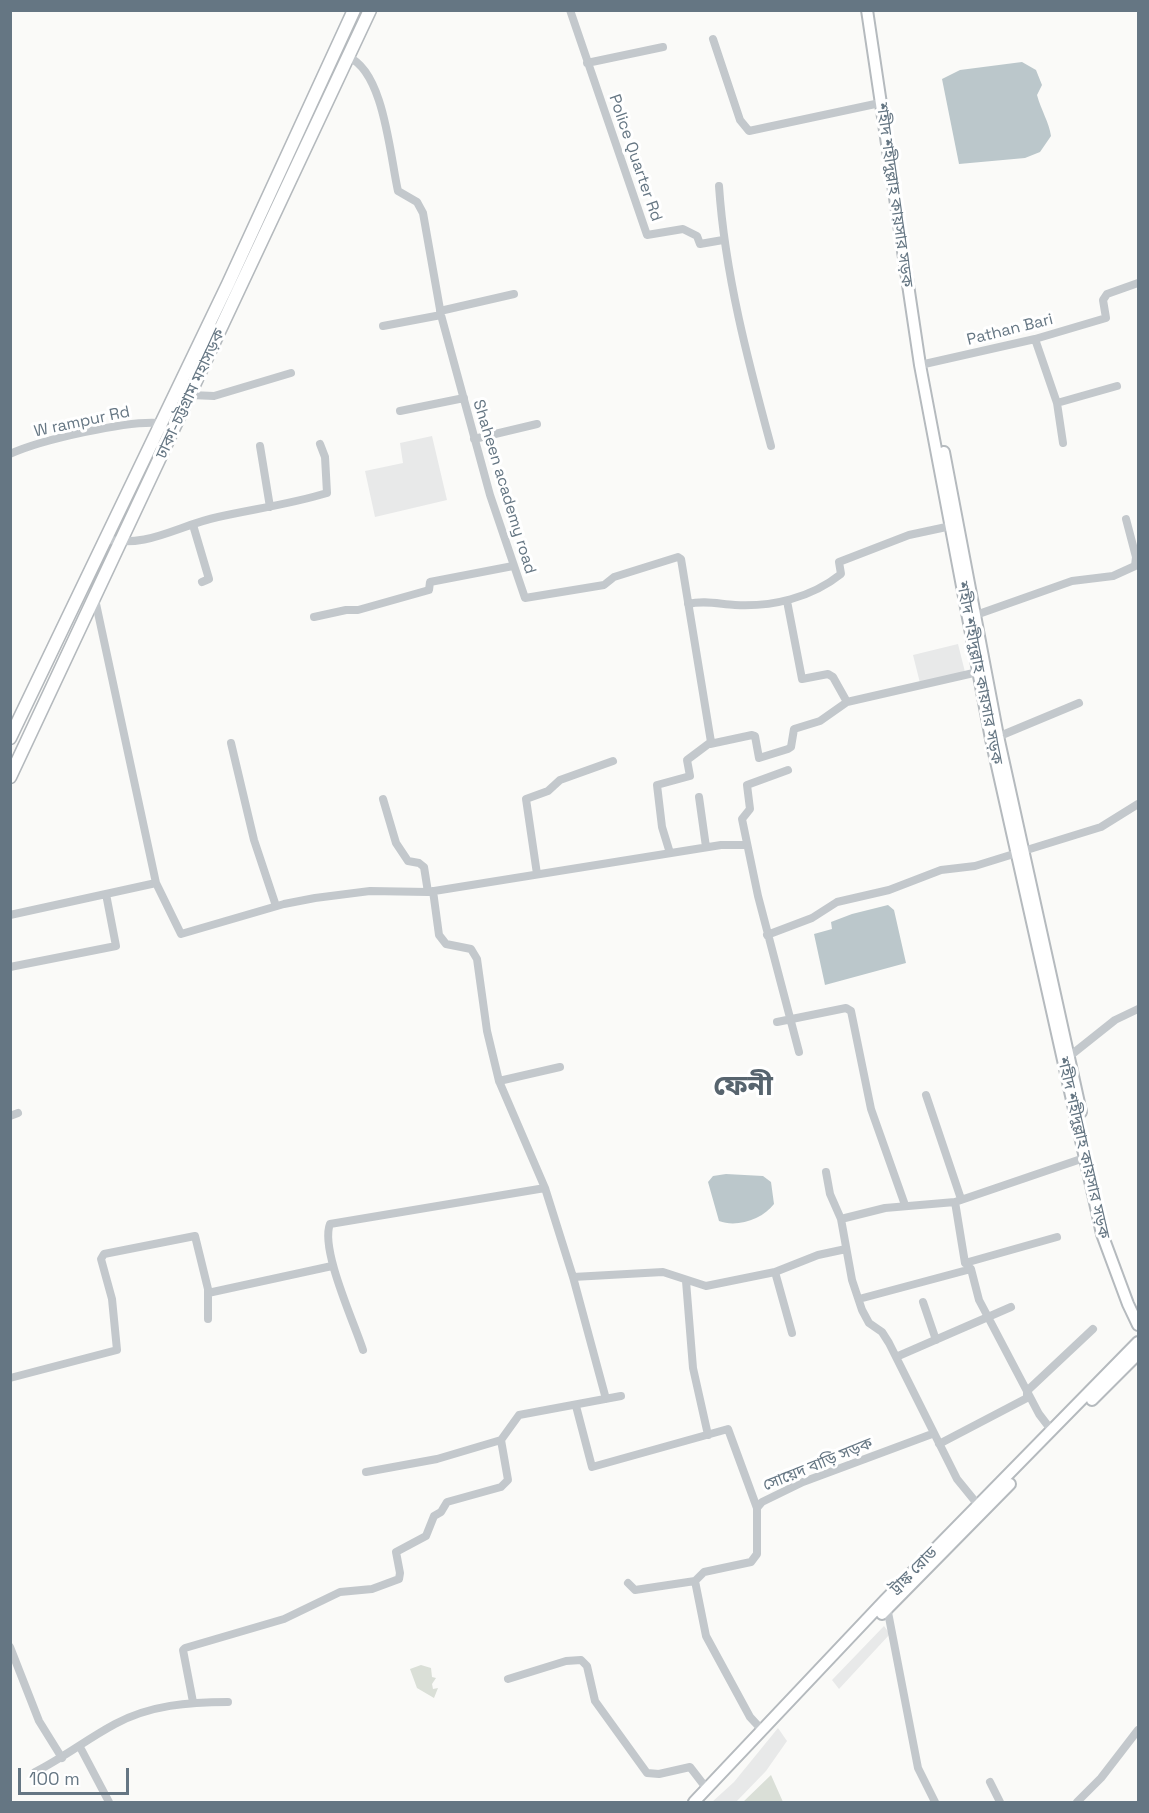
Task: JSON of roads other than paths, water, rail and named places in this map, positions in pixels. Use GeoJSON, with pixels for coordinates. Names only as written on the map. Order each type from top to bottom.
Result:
{"type":"FeatureCollection","features":[{"type":"Feature","properties":{"kind":"highway","name":"ঢাকা-চট্টগ্রাম মহাসড়ক"},"geometry":{"type":"LineString","coordinates":[[10,738],[233,273],[354,10]]}},
{"type":"Feature","properties":{"kind":"highway","name":"ঢাকা-চট্টগ্রাম মহাসড়ক"},"geometry":{"type":"LineString","coordinates":[[10,777],[370,10]]}},
{"type":"Feature","properties":{"kind":"main road","name":"শহীদ শহীদুল্লাহ কায়সার সড়ক"},"geometry":{"type":"LineString","coordinates":[[867,10],[880,103],[951,526],[973,616],[978,672],[995,738],[1089,1157],[1109,1232],[1138,1310]]}},
{"type":"Feature","properties":{"kind":"main road","name":"শহীদ শহীদুল্লাহ কায়সার সড়ক"},"geometry":{"type":"LineString","coordinates":[[873,10],[923,364],[995,738]]}},
{"type":"Feature","properties":{"kind":"main road","name":"শহীদ শহীদুল্লাহ কায়সার সড়ক"},"geometry":{"type":"LineString","coordinates":[[1066,1059],[1084,1158],[1105,1242],[1138,1325]]}},
{"type":"Feature","properties":{"kind":"main road","name":"ট্রাঙ্ক রোড"},"geometry":{"type":"LineString","coordinates":[[701,1803],[886,1604],[1138,1342]]}},
{"type":"Feature","properties":{"kind":"main road","name":"ট্রাঙ্ক রোড"},"geometry":{"type":"LineString","coordinates":[[694,1803],[886,1604],[982,1515],[1036,1456],[1138,1353]]}},
{"type":"Feature","properties":{"kind":"street","name":"Police Quarter Rd"},"geometry":{"type":"LineString","coordinates":[[570,10],[587,63],[613,129],[647,236],[683,229],[697,236],[700,244],[723,240]]}},
{"type":"Feature","properties":{"kind":"street"},"geometry":{"type":"LineString","coordinates":[[713,39],[740,120],[749,131],[880,103]]}},
{"type":"Feature","properties":{"kind":"street"},"geometry":{"type":"LineString","coordinates":[[587,63],[663,47]]}},
{"type":"Feature","properties":{"kind":"street","name":"Shaheen academy road"},"geometry":{"type":"LineString","coordinates":[[348,57],[360,62],[376,86],[398,191],[417,202],[423,213],[440,313],[490,495],[505,535],[523,596],[528,598],[604,585],[614,577],[678,557],[681,559],[710,744]]}},
{"type":"Feature","properties":{"kind":"street"},"geometry":{"type":"LineString","coordinates":[[719,186],[723,240],[740,328],[771,446]]}},
{"type":"Feature","properties":{"kind":"street","name":"Pathan Bari"},"geometry":{"type":"LineString","coordinates":[[923,364],[1035,339],[1106,318],[1103,300],[1107,294],[1138,283]]}},
{"type":"Feature","properties":{"kind":"street"},"geometry":{"type":"LineString","coordinates":[[383,326],[514,294]]}},
{"type":"Feature","properties":{"kind":"street"},"geometry":{"type":"LineString","coordinates":[[1035,339],[1057,403],[1063,443]]}},
{"type":"Feature","properties":{"kind":"street"},"geometry":{"type":"LineString","coordinates":[[191,395],[214,396],[291,374]]}},
{"type":"Feature","properties":{"kind":"street"},"geometry":{"type":"LineString","coordinates":[[1057,403],[1117,387]]}},
{"type":"Feature","properties":{"kind":"street"},"geometry":{"type":"LineString","coordinates":[[400,411],[464,398]]}},
{"type":"Feature","properties":{"kind":"street","name":"W rampur Rd"},"geometry":{"type":"LineString","coordinates":[[10,454],[24,448],[95,431],[147,422],[160,423]]}},
{"type":"Feature","properties":{"kind":"street"},"geometry":{"type":"LineString","coordinates":[[474,439],[537,424]]}},
{"type":"Feature","properties":{"kind":"street"},"geometry":{"type":"LineString","coordinates":[[106,539],[121,543],[146,540],[216,517],[327,493],[325,457],[320,444]]}},
{"type":"Feature","properties":{"kind":"street"},"geometry":{"type":"LineString","coordinates":[[260,446],[270,507]]}},
{"type":"Feature","properties":{"kind":"street"},"geometry":{"type":"LineString","coordinates":[[973,616],[1072,581],[1113,576],[1135,566],[1136,557],[1125,519]]}},
{"type":"Feature","properties":{"kind":"street"},"geometry":{"type":"LineString","coordinates":[[193,525],[209,579],[202,582]]}},
{"type":"Feature","properties":{"kind":"street"},"geometry":{"type":"LineString","coordinates":[[688,604],[753,605],[787,601],[833,581],[841,574],[838,562],[909,535],[951,526]]}},
{"type":"Feature","properties":{"kind":"street"},"geometry":{"type":"LineString","coordinates":[[314,616],[358,610],[429,590],[430,582],[513,566]]}},
{"type":"Feature","properties":{"kind":"street"},"geometry":{"type":"LineString","coordinates":[[95,599],[156,883],[181,934],[276,906],[370,891],[431,891],[706,847],[745,845]]}},
{"type":"Feature","properties":{"kind":"street"},"geometry":{"type":"LineString","coordinates":[[787,601],[802,679],[828,674],[833,677],[847,702]]}},
{"type":"Feature","properties":{"kind":"street"},"geometry":{"type":"LineString","coordinates":[[670,853],[663,827],[657,785],[690,776],[689,758],[710,744],[752,735],[755,736],[759,758],[788,749],[791,747],[795,729],[820,721],[847,702],[978,672]]}},
{"type":"Feature","properties":{"kind":"street"},"geometry":{"type":"LineString","coordinates":[[995,738],[1078,703]]}},
{"type":"Feature","properties":{"kind":"street"},"geometry":{"type":"LineString","coordinates":[[231,743],[254,840],[276,906]]}},
{"type":"Feature","properties":{"kind":"street"},"geometry":{"type":"LineString","coordinates":[[537,874],[526,799],[548,791],[560,780],[614,761]]}},
{"type":"Feature","properties":{"kind":"street"},"geometry":{"type":"LineString","coordinates":[[788,770],[747,785],[750,809],[742,819],[745,845],[799,1052]]}},
{"type":"Feature","properties":{"kind":"street"},"geometry":{"type":"LineString","coordinates":[[699,797],[706,847]]}},
{"type":"Feature","properties":{"kind":"street"},"geometry":{"type":"LineString","coordinates":[[383,799],[396,843],[408,861],[419,863],[424,867],[439,935],[446,944],[471,949],[477,959],[487,1031],[499,1082],[545,1188],[573,1277],[606,1399]]}},
{"type":"Feature","properties":{"kind":"street"},"geometry":{"type":"LineString","coordinates":[[767,934],[812,918],[837,902],[889,890],[941,870],[975,866],[1101,827],[1138,804]]}},
{"type":"Feature","properties":{"kind":"street"},"geometry":{"type":"LineString","coordinates":[[10,915],[156,883]]}},
{"type":"Feature","properties":{"kind":"street"},"geometry":{"type":"LineString","coordinates":[[10,967],[116,946],[106,894]]}},
{"type":"Feature","properties":{"kind":"street"},"geometry":{"type":"LineString","coordinates":[[777,1022],[846,1008],[851,1011],[871,1109],[905,1205]]}},
{"type":"Feature","properties":{"kind":"street"},"geometry":{"type":"LineString","coordinates":[[1066,1059],[1115,1020],[1138,1010]]}},
{"type":"Feature","properties":{"kind":"street"},"geometry":{"type":"LineString","coordinates":[[499,1082],[560,1067]]}},
{"type":"Feature","properties":{"kind":"street"},"geometry":{"type":"LineString","coordinates":[[926,1095],[958,1200],[968,1266],[979,1299],[1027,1391],[1052,1431]]}},
{"type":"Feature","properties":{"kind":"street"},"geometry":{"type":"LineString","coordinates":[[842,1219],[905,1205],[958,1200],[1084,1158]]}},
{"type":"Feature","properties":{"kind":"street"},"geometry":{"type":"LineString","coordinates":[[826,1172],[830,1194],[842,1219],[846,1249],[859,1299],[869,1323],[882,1332],[957,1479],[979,1506]]}},
{"type":"Feature","properties":{"kind":"street"},"geometry":{"type":"LineString","coordinates":[[363,1350],[332,1266],[328,1235],[333,1222],[545,1188]]}},
{"type":"Feature","properties":{"kind":"street"},"geometry":{"type":"LineString","coordinates":[[10,1378],[117,1350],[112,1299],[101,1259],[104,1254],[195,1236],[208,1293],[208,1319]]}},
{"type":"Feature","properties":{"kind":"street"},"geometry":{"type":"LineString","coordinates":[[859,1299],[1057,1237]]}},
{"type":"Feature","properties":{"kind":"street"},"geometry":{"type":"LineString","coordinates":[[573,1277],[663,1272],[706,1286],[775,1272],[818,1255],[846,1249]]}},
{"type":"Feature","properties":{"kind":"street"},"geometry":{"type":"LineString","coordinates":[[208,1293],[332,1266]]}},
{"type":"Feature","properties":{"kind":"street"},"geometry":{"type":"LineString","coordinates":[[775,1272],[792,1334]]}},
{"type":"Feature","properties":{"kind":"street"},"geometry":{"type":"LineString","coordinates":[[686,1281],[693,1368],[708,1435]]}},
{"type":"Feature","properties":{"kind":"street"},"geometry":{"type":"LineString","coordinates":[[922,1302],[936,1340]]}},
{"type":"Feature","properties":{"kind":"street"},"geometry":{"type":"LineString","coordinates":[[896,1357],[1011,1307]]}},
{"type":"Feature","properties":{"kind":"street"},"geometry":{"type":"LineString","coordinates":[[939,1444],[1027,1398],[1027,1391],[1093,1329]]}},
{"type":"Feature","properties":{"kind":"street"},"geometry":{"type":"LineString","coordinates":[[366,1472],[437,1459],[501,1440],[519,1415],[621,1396]]}},
{"type":"Feature","properties":{"kind":"street"},"geometry":{"type":"LineString","coordinates":[[576,1406],[592,1467],[728,1429],[757,1508]]}},
{"type":"Feature","properties":{"kind":"street","name":"সোয়েদ বাড়ি সড়ক"},"geometry":{"type":"LineString","coordinates":[[628,1583],[635,1590],[695,1581],[704,1572],[754,1559],[757,1508],[762,1502],[803,1482],[933,1434]]}},
{"type":"Feature","properties":{"kind":"street"},"geometry":{"type":"LineString","coordinates":[[193,1702],[185,1648],[284,1619],[340,1592],[372,1589],[399,1579],[396,1552],[426,1536],[434,1516],[441,1512],[447,1502],[501,1487],[508,1480],[501,1440]]}},
{"type":"Feature","properties":{"kind":"street"},"geometry":{"type":"LineString","coordinates":[[695,1581],[706,1636],[750,1717],[762,1730]]}},
{"type":"Feature","properties":{"kind":"street"},"geometry":{"type":"LineString","coordinates":[[886,1604],[918,1768],[935,1803]]}},
{"type":"Feature","properties":{"kind":"street"},"geometry":{"type":"LineString","coordinates":[[10,1647],[39,1721],[62,1758]]}},
{"type":"Feature","properties":{"kind":"street"},"geometry":{"type":"LineString","coordinates":[[508,1679],[566,1661],[581,1660],[587,1666],[595,1701],[647,1773],[659,1774],[690,1767],[707,1789]]}},
{"type":"Feature","properties":{"kind":"street"},"geometry":{"type":"LineString","coordinates":[[35,1772],[116,1724],[162,1706],[193,1702],[228,1702]]}},
{"type":"Feature","properties":{"kind":"street"},"geometry":{"type":"LineString","coordinates":[[1077,1803],[1101,1778],[1138,1730]]}},
{"type":"Feature","properties":{"kind":"street"},"geometry":{"type":"LineString","coordinates":[[80,1747],[109,1803]]}},
{"type":"Feature","properties":{"kind":"street"},"geometry":{"type":"LineString","coordinates":[[990,1782],[1000,1803]]}},
{"type":"Feature","properties":{"kind":"district","name":"ফেনী"},"geometry":{"type":"Point","coordinates":[743,1087]}}]}
